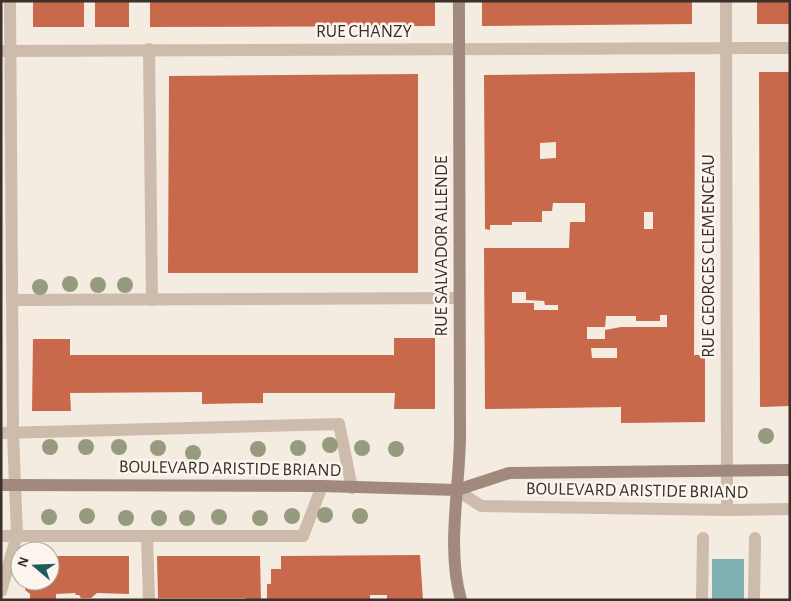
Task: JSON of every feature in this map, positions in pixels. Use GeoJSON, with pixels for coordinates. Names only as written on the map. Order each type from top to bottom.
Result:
{"type":"FeatureCollection","features":[{"type":"Feature","properties":{"kind":"main road","name":"RUE SALVADOR ALLENDE"},"geometry":{"type":"LineString","coordinates":[[459,1],[460,439],[455,536],[456,583],[461,600]]}},
{"type":"Feature","properties":{"kind":"main road","name":"BOULEVARD ARISTIDE BRIAND"},"geometry":{"type":"LineString","coordinates":[[1,485],[322,486],[458,490],[509,473],[790,470]]}},
{"type":"Feature","properties":{"kind":"street"},"geometry":{"type":"LineString","coordinates":[[1,591],[17,536],[15,485],[7,433],[12,300],[6,51],[10,1]]}},
{"type":"Feature","properties":{"kind":"street","name":"RUE GEORGES CLEMENCEAU"},"geometry":{"type":"LineString","coordinates":[[726,1],[727,510]]}},
{"type":"Feature","properties":{"kind":"street","name":"RUE CHANZY"},"geometry":{"type":"LineString","coordinates":[[6,51],[790,48]]}},
{"type":"Feature","properties":{"kind":"street"},"geometry":{"type":"LineString","coordinates":[[150,49],[152,300]]}},
{"type":"Feature","properties":{"kind":"street"},"geometry":{"type":"LineString","coordinates":[[12,300],[459,298]]}},
{"type":"Feature","properties":{"kind":"street"},"geometry":{"type":"LineString","coordinates":[[7,433],[339,424],[352,488]]}},
{"type":"Feature","properties":{"kind":"street"},"geometry":{"type":"LineString","coordinates":[[1,536],[303,536],[322,486]]}},
{"type":"Feature","properties":{"kind":"street","name":"BOULEVARD ARISTIDE BRIAND"},"geometry":{"type":"LineString","coordinates":[[458,490],[481,506],[727,510],[790,509]]}},
{"type":"Feature","properties":{"kind":"street"},"geometry":{"type":"LineString","coordinates":[[147,536],[150,600]]}},
{"type":"Feature","properties":{"kind":"street"},"geometry":{"type":"LineString","coordinates":[[702,600],[703,538]]}},
{"type":"Feature","properties":{"kind":"street"},"geometry":{"type":"LineString","coordinates":[[754,538],[754,600]]}},
{"type":"Feature","properties":{"kind":"water"},"geometry":{"type":"Polygon","coordinates":[[[712,559],[744,559],[744,600],[712,600],[712,559]]]}},
{"type":"Feature","properties":{"kind":"building"},"geometry":{"type":"Polygon","coordinates":[[[33,1],[84,1],[84,27],[33,27],[33,1]]]}},
{"type":"Feature","properties":{"kind":"building"},"geometry":{"type":"Polygon","coordinates":[[[95,1],[129,1],[129,27],[95,27],[95,1]]]}},
{"type":"Feature","properties":{"kind":"building"},"geometry":{"type":"Polygon","coordinates":[[[150,1],[435,1],[435,26],[150,27],[150,1]]]}},
{"type":"Feature","properties":{"kind":"building"},"geometry":{"type":"Polygon","coordinates":[[[482,1],[692,1],[692,24],[482,26],[482,1]]]}},
{"type":"Feature","properties":{"kind":"building"},"geometry":{"type":"Polygon","coordinates":[[[757,1],[790,1],[790,24],[757,24],[757,1]]]}},
{"type":"Feature","properties":{"kind":"building"},"geometry":{"type":"Polygon","coordinates":[[[695,72],[694,355],[705,355],[705,422],[621,423],[621,407],[485,409],[484,248],[569,248],[570,222],[585,222],[585,203],[553,203],[552,211],[542,211],[542,222],[512,222],[512,225],[490,225],[490,230],[485,229],[484,75],[695,72]],[[556,142],[540,143],[540,159],[556,158],[556,142]],[[644,212],[644,229],[653,229],[653,212],[644,212]],[[512,292],[512,303],[534,303],[534,310],[558,310],[558,305],[545,305],[544,301],[526,300],[526,292],[512,292]],[[660,315],[660,321],[636,321],[636,316],[606,316],[605,327],[587,327],[587,339],[605,339],[605,330],[621,327],[667,327],[667,315],[660,315]],[[591,348],[592,358],[617,358],[617,348],[591,348]]]}},
{"type":"Feature","properties":{"kind":"building"},"geometry":{"type":"Polygon","coordinates":[[[759,72],[790,72],[790,406],[760,407],[759,72]]]}},
{"type":"Feature","properties":{"kind":"building"},"geometry":{"type":"Polygon","coordinates":[[[418,74],[418,273],[168,273],[169,76],[418,74]]]}},
{"type":"Feature","properties":{"kind":"building"},"geometry":{"type":"Polygon","coordinates":[[[394,338],[435,338],[435,409],[394,409],[395,393],[263,393],[263,403],[202,404],[202,392],[70,393],[71,411],[32,411],[33,339],[70,339],[70,355],[394,355],[394,338]]]}},
{"type":"Feature","properties":{"kind":"building"},"geometry":{"type":"Polygon","coordinates":[[[420,555],[423,600],[387,600],[387,595],[370,595],[370,600],[267,600],[267,584],[271,584],[271,569],[281,569],[281,556],[420,555]]]}},
{"type":"Feature","properties":{"kind":"building"},"geometry":{"type":"Polygon","coordinates":[[[60,556],[129,556],[129,594],[97,593],[91,598],[81,598],[79,595],[75,595],[76,593],[56,594],[56,600],[30,600],[30,594],[26,591],[60,591],[60,556]]]}},
{"type":"Feature","properties":{"kind":"building"},"geometry":{"type":"Polygon","coordinates":[[[157,556],[260,556],[261,600],[246,600],[246,598],[158,598],[157,556]]]}}]}
